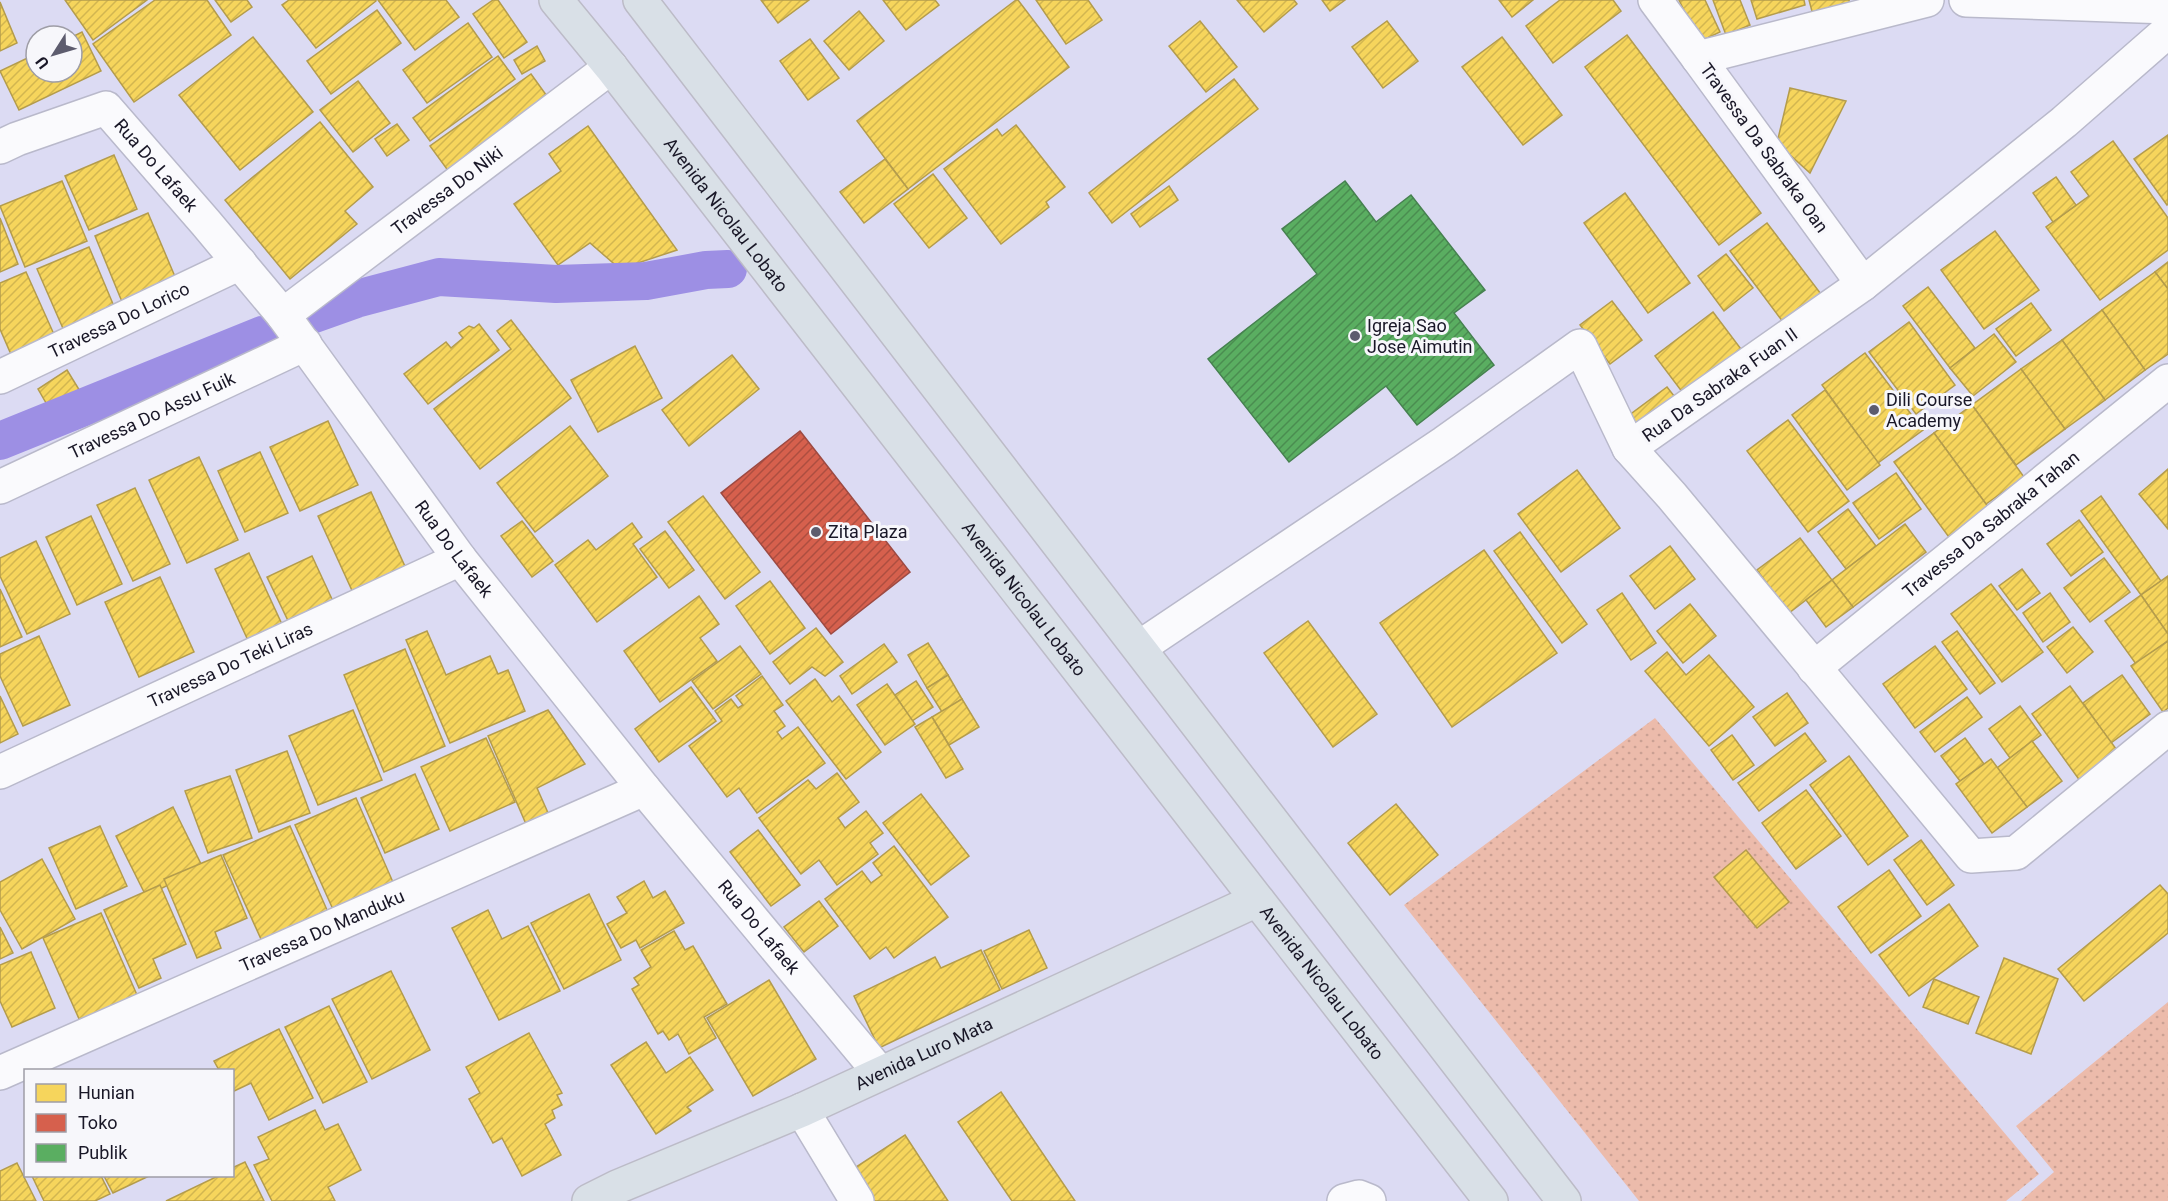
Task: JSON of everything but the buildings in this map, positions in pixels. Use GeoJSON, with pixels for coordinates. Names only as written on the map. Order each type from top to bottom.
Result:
{"type":"FeatureCollection","features":[{"type":"Feature","properties":{"kind":"main road","name":"Avenida Nicolau Lobato"},"geometry":{"type":"LineString","coordinates":[[556,0],[611,67],[1491,1201]]}},
{"type":"Feature","properties":{"kind":"main road"},"geometry":{"type":"LineString","coordinates":[[640,0],[1564,1201]]}},
{"type":"Feature","properties":{"kind":"main road","name":"Avenida Luro Mata"},"geometry":{"type":"LineString","coordinates":[[611,1196],[1257,900]]}},
{"type":"Feature","properties":{"kind":"street"},"geometry":{"type":"LineString","coordinates":[[1655,0],[1698,58]]}},
{"type":"Feature","properties":{"kind":"street","name":"Travessa Da Sabraka Oan"},"geometry":{"type":"LineString","coordinates":[[1863,284],[1698,58],[1927,0]]}},
{"type":"Feature","properties":{"kind":"street"},"geometry":{"type":"LineString","coordinates":[[1966,0],[2168,7]]}},
{"type":"Feature","properties":{"kind":"street","name":"Rua Da Sabraka Fuan II"},"geometry":{"type":"LineString","coordinates":[[2168,32],[2064,122],[1863,284],[1629,448],[1672,496],[1971,856],[2016,853],[2168,728]]}},
{"type":"Feature","properties":{"kind":"street","name":"Travessa Do Niki"},"geometry":{"type":"LineString","coordinates":[[283,315],[611,67]]}},
{"type":"Feature","properties":{"kind":"street","name":"Rua Do Lafaek"},"geometry":{"type":"LineString","coordinates":[[0,147],[106,108],[283,315],[460,559],[644,789],[880,1073]]}},
{"type":"Feature","properties":{"kind":"street","name":"Travessa Do Lorico"},"geometry":{"type":"LineString","coordinates":[[0,376],[240,263]]}},
{"type":"Feature","properties":{"kind":"street","name":"Travessa Do Assu Fuik"},"geometry":{"type":"LineString","coordinates":[[0,487],[305,344]]}},
{"type":"Feature","properties":{"kind":"street"},"geometry":{"type":"LineString","coordinates":[[1140,647],[1444,443],[1580,346],[1629,448]]}},
{"type":"Feature","properties":{"kind":"street","name":"Travessa Da Sabraka Tahan"},"geometry":{"type":"LineString","coordinates":[[1814,668],[2168,381]]}},
{"type":"Feature","properties":{"kind":"street","name":"Travessa Do Teki Liras"},"geometry":{"type":"LineString","coordinates":[[0,772],[460,559]]}},
{"type":"Feature","properties":{"kind":"street","name":"Travessa Do Manduku"},"geometry":{"type":"LineString","coordinates":[[0,1073],[644,789]]}},
{"type":"Feature","properties":{"kind":"street"},"geometry":{"type":"LineString","coordinates":[[802,1110],[857,1201]]}},
{"type":"Feature","properties":{"kind":"street"},"geometry":{"type":"LineString","coordinates":[[1344,1201],[1359,1197],[1369,1201]]}},
{"type":"Feature","properties":{"kind":"shaded area"},"geometry":{"type":"Polygon","coordinates":[[[1655,718],[2039,1174],[2006,1201],[1639,1201],[1404,905],[1655,718]]]}},
{"type":"Feature","properties":{"kind":"shaded area"},"geometry":{"type":"Polygon","coordinates":[[[2168,1002],[2168,1201],[2021,1201],[2054,1172],[2016,1126],[2168,1002]]]}},
{"type":"Feature","properties":{"kind":"waterway"},"geometry":{"type":"LineString","coordinates":[[311,315],[356,299],[439,277],[556,284],[646,281],[706,270],[728,269]]}},
{"type":"Feature","properties":{"kind":"waterway"},"geometry":{"type":"LineString","coordinates":[[0,441],[262,335]]}},
{"type":"Feature","properties":{"kind":"place","name":"Igreja Sao Jose Aimutin"},"geometry":{"type":"Point","coordinates":[1355,336]}},
{"type":"Feature","properties":{"kind":"place","name":"Dili Course Academy"},"geometry":{"type":"Point","coordinates":[1874,410]}},
{"type":"Feature","properties":{"kind":"place","name":"Zita Plaza"},"geometry":{"type":"Point","coordinates":[816,532]}}]}
